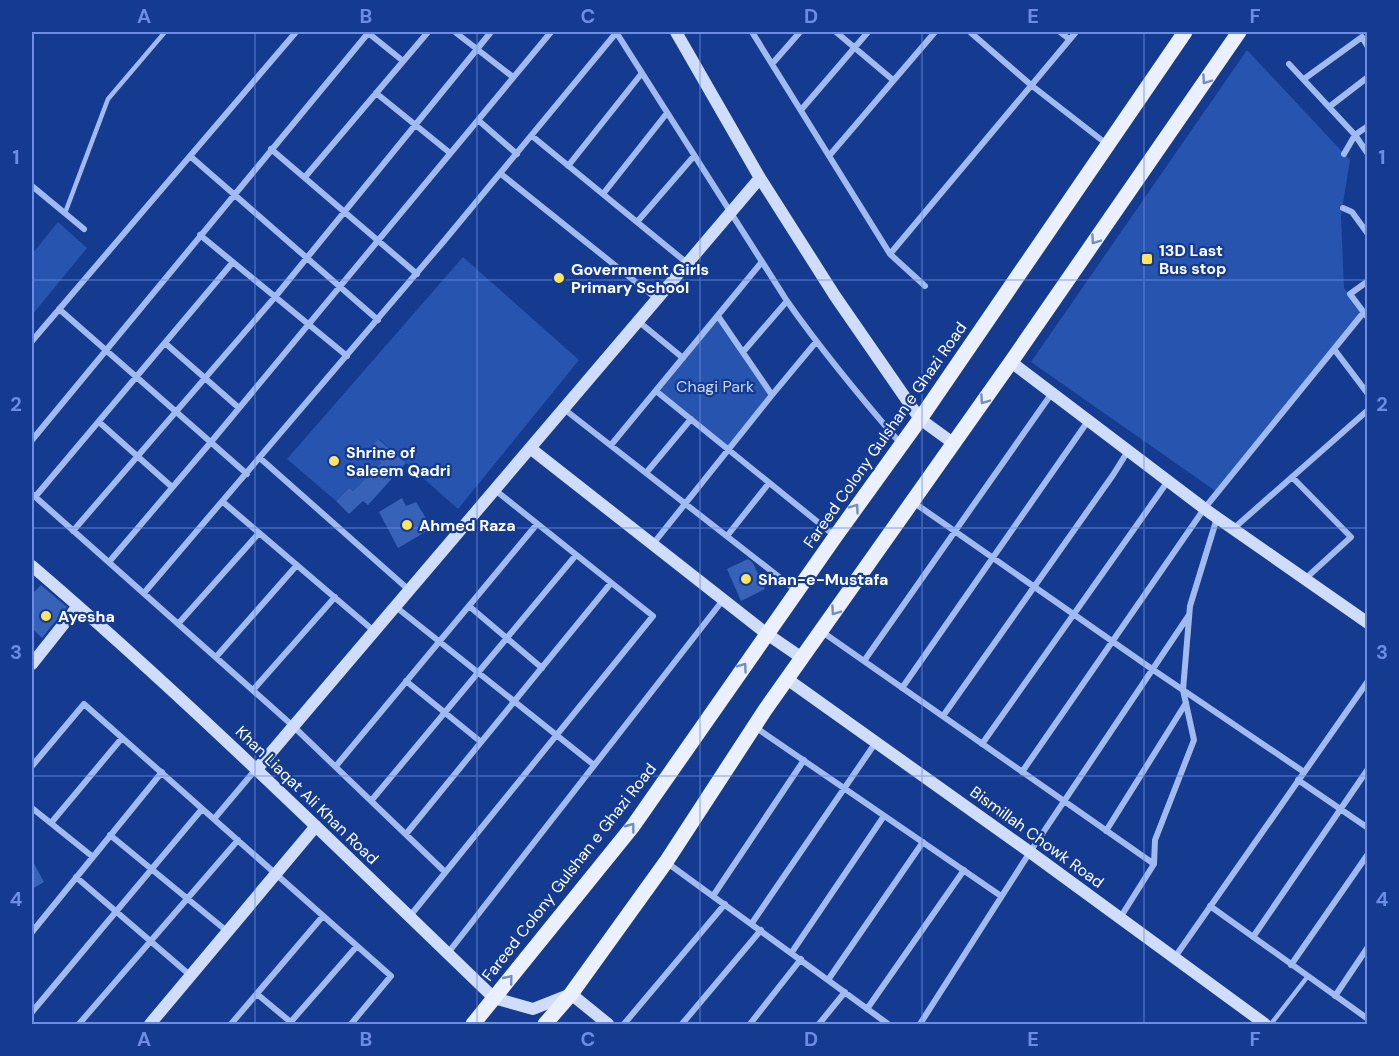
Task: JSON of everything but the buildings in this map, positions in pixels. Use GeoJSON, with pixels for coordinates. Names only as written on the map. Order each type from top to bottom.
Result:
{"type":"FeatureCollection","features":[{"type":"Feature","properties":{"kind":"main road","name":"Fareed Colony Gulshan e Ghazi Road"},"geometry":{"type":"LineString","coordinates":[[473,1024],[633,826],[766,634],[920,419],[1185,32]]}},
{"type":"Feature","properties":{"kind":"main road"},"geometry":{"type":"LineString","coordinates":[[545,1024],[571,994],[666,862],[787,679],[1011,362],[1239,32]]}},
{"type":"Feature","properties":{"kind":"street"},"geometry":{"type":"LineString","coordinates":[[32,341],[296,32]]}},
{"type":"Feature","properties":{"kind":"street"},"geometry":{"type":"LineString","coordinates":[[32,440],[368,32],[403,61]]}},
{"type":"Feature","properties":{"kind":"street"},"geometry":{"type":"LineString","coordinates":[[305,177],[428,32]]}},
{"type":"Feature","properties":{"kind":"street"},"geometry":{"type":"LineString","coordinates":[[455,32],[513,77]]}},
{"type":"Feature","properties":{"kind":"street"},"geometry":{"type":"LineString","coordinates":[[73,531],[275,297],[491,32]]}},
{"type":"Feature","properties":{"kind":"street"},"geometry":{"type":"LineString","coordinates":[[109,562],[551,32]]}},
{"type":"Feature","properties":{"kind":"street"},"geometry":{"type":"LineString","coordinates":[[144,593],[417,274],[616,32],[787,302],[816,342],[901,444]]}},
{"type":"Feature","properties":{"kind":"street"},"geometry":{"type":"LineString","coordinates":[[752,32],[890,254],[925,285]]}},
{"type":"Feature","properties":{"kind":"street"},"geometry":{"type":"LineString","coordinates":[[772,64],[800,32]]}},
{"type":"Feature","properties":{"kind":"street"},"geometry":{"type":"LineString","coordinates":[[836,32],[893,80]]}},
{"type":"Feature","properties":{"kind":"street"},"geometry":{"type":"LineString","coordinates":[[801,110],[868,32]]}},
{"type":"Feature","properties":{"kind":"street"},"geometry":{"type":"LineString","coordinates":[[829,156],[935,32]]}},
{"type":"Feature","properties":{"kind":"street"},"geometry":{"type":"LineString","coordinates":[[970,32],[1030,85],[1108,145]]}},
{"type":"Feature","properties":{"kind":"street"},"geometry":{"type":"LineString","coordinates":[[1060,32],[1069,39]]}},
{"type":"Feature","properties":{"kind":"street"},"geometry":{"type":"LineString","coordinates":[[890,254],[1076,32]]}},
{"type":"Feature","properties":{"kind":"street"},"geometry":{"type":"LineString","coordinates":[[680,34],[760,178],[836,296],[920,419],[953,443]]}},
{"type":"Feature","properties":{"kind":"street"},"geometry":{"type":"LineString","coordinates":[[1304,80],[1362,37],[1368,47]]}},
{"type":"Feature","properties":{"kind":"street"},"geometry":{"type":"LineString","coordinates":[[1289,64],[1355,135],[1368,154]]}},
{"type":"Feature","properties":{"kind":"street"},"geometry":{"type":"LineString","coordinates":[[568,166],[642,73]]}},
{"type":"Feature","properties":{"kind":"street"},"geometry":{"type":"LineString","coordinates":[[1329,107],[1368,77]]}},
{"type":"Feature","properties":{"kind":"street"},"geometry":{"type":"LineString","coordinates":[[376,93],[450,153]]}},
{"type":"Feature","properties":{"kind":"street"},"geometry":{"type":"LineString","coordinates":[[603,194],[667,113]]}},
{"type":"Feature","properties":{"kind":"street"},"geometry":{"type":"LineString","coordinates":[[478,120],[517,154]]}},
{"type":"Feature","properties":{"kind":"street"},"geometry":{"type":"LineString","coordinates":[[1344,154],[1355,135],[1368,126]]}},
{"type":"Feature","properties":{"kind":"street"},"geometry":{"type":"LineString","coordinates":[[532,136],[688,263]]}},
{"type":"Feature","properties":{"kind":"street"},"geometry":{"type":"LineString","coordinates":[[271,149],[417,274]]}},
{"type":"Feature","properties":{"kind":"street"},"geometry":{"type":"LineString","coordinates":[[190,156],[378,320]]}},
{"type":"Feature","properties":{"kind":"street"},"geometry":{"type":"LineString","coordinates":[[637,222],[694,156]]}},
{"type":"Feature","properties":{"kind":"street"},"geometry":{"type":"LineString","coordinates":[[501,174],[657,299]]}},
{"type":"Feature","properties":{"kind":"street"},"geometry":{"type":"LineString","coordinates":[[214,819],[760,178]]}},
{"type":"Feature","properties":{"kind":"street"},"geometry":{"type":"LineString","coordinates":[[32,186],[84,229]]}},
{"type":"Feature","properties":{"kind":"street"},"geometry":{"type":"LineString","coordinates":[[1342,208],[1353,212],[1368,234]]}},
{"type":"Feature","properties":{"kind":"street"},"geometry":{"type":"LineString","coordinates":[[200,235],[347,356]]}},
{"type":"Feature","properties":{"kind":"street"},"geometry":{"type":"LineString","coordinates":[[233,262],[99,422],[33,495],[254,690],[445,872]]}},
{"type":"Feature","properties":{"kind":"street"},"geometry":{"type":"LineString","coordinates":[[611,445],[761,263]]}},
{"type":"Feature","properties":{"kind":"street"},"geometry":{"type":"LineString","coordinates":[[1022,772],[1204,509],[1334,348],[1366,315],[1350,294],[1368,281]]}},
{"type":"Feature","properties":{"kind":"street"},"geometry":{"type":"LineString","coordinates":[[742,352],[787,302]]}},
{"type":"Feature","properties":{"kind":"street"},"geometry":{"type":"LineString","coordinates":[[59,309],[247,474]]}},
{"type":"Feature","properties":{"kind":"street"},"geometry":{"type":"LineString","coordinates":[[718,316],[772,395]]}},
{"type":"Feature","properties":{"kind":"street"},"geometry":{"type":"LineString","coordinates":[[638,321],[683,358]]}},
{"type":"Feature","properties":{"kind":"street"},"geometry":{"type":"LineString","coordinates":[[652,544],[816,342]]}},
{"type":"Feature","properties":{"kind":"street"},"geometry":{"type":"LineString","coordinates":[[165,343],[239,408]]}},
{"type":"Feature","properties":{"kind":"street"},"geometry":{"type":"LineString","coordinates":[[1334,348],[1368,394]]}},
{"type":"Feature","properties":{"kind":"street"},"geometry":{"type":"LineString","coordinates":[[1011,362],[1204,509],[1368,623]]}},
{"type":"Feature","properties":{"kind":"street"},"geometry":{"type":"LineString","coordinates":[[656,391],[835,537]]}},
{"type":"Feature","properties":{"kind":"street"},"geometry":{"type":"LineString","coordinates":[[864,661],[1052,393]]}},
{"type":"Feature","properties":{"kind":"street"},"geometry":{"type":"LineString","coordinates":[[564,409],[797,591]]}},
{"type":"Feature","properties":{"kind":"street"},"geometry":{"type":"LineString","coordinates":[[1233,529],[1368,410]]}},
{"type":"Feature","properties":{"kind":"street"},"geometry":{"type":"LineString","coordinates":[[646,473],[691,419]]}},
{"type":"Feature","properties":{"kind":"street"},"geometry":{"type":"LineString","coordinates":[[902,688],[1088,421]]}},
{"type":"Feature","properties":{"kind":"street"},"geometry":{"type":"LineString","coordinates":[[99,422],[172,487]]}},
{"type":"Feature","properties":{"kind":"street"},"geometry":{"type":"LineString","coordinates":[[530,448],[766,634],[802,658]]}},
{"type":"Feature","properties":{"kind":"street"},"geometry":{"type":"LineString","coordinates":[[943,716],[1113,476],[1128,451]]}},
{"type":"Feature","properties":{"kind":"street"},"geometry":{"type":"LineString","coordinates":[[261,459],[410,590]]}},
{"type":"Feature","properties":{"kind":"street"},"geometry":{"type":"LineString","coordinates":[[1292,477],[1351,537],[1304,579]]}},
{"type":"Feature","properties":{"kind":"street"},"geometry":{"type":"LineString","coordinates":[[982,744],[1168,481]]}},
{"type":"Feature","properties":{"kind":"street"},"geometry":{"type":"LineString","coordinates":[[727,536],[769,483]]}},
{"type":"Feature","properties":{"kind":"street"},"geometry":{"type":"LineString","coordinates":[[410,916],[653,616],[494,490]]}},
{"type":"Feature","properties":{"kind":"street"},"geometry":{"type":"LineString","coordinates":[[223,502],[374,631]]}},
{"type":"Feature","properties":{"kind":"street"},"geometry":{"type":"LineString","coordinates":[[912,502],[1304,772]]}},
{"type":"Feature","properties":{"kind":"street"},"geometry":{"type":"LineString","coordinates":[[1120,918],[1154,864],[1155,840],[1194,740],[1183,690],[1189,615],[1217,518]]}},
{"type":"Feature","properties":{"kind":"street"},"geometry":{"type":"LineString","coordinates":[[336,766],[537,524]]}},
{"type":"Feature","properties":{"kind":"street"},"geometry":{"type":"LineString","coordinates":[[178,624],[259,533]]}},
{"type":"Feature","properties":{"kind":"street"},"geometry":{"type":"LineString","coordinates":[[371,801],[576,555]]}},
{"type":"Feature","properties":{"kind":"street","name":"Khan Liaqat Ali Khan Road"},"geometry":{"type":"LineString","coordinates":[[32,566],[257,769],[494,998],[533,1009],[571,994]]}},
{"type":"Feature","properties":{"kind":"street"},"geometry":{"type":"LineString","coordinates":[[216,657],[297,566]]}},
{"type":"Feature","properties":{"kind":"street"},"geometry":{"type":"LineString","coordinates":[[406,834],[611,583]]}},
{"type":"Feature","properties":{"kind":"street"},"geometry":{"type":"LineString","coordinates":[[254,690],[334,597]]}},
{"type":"Feature","properties":{"kind":"street"},"geometry":{"type":"LineString","coordinates":[[448,953],[723,600]]}},
{"type":"Feature","properties":{"kind":"street"},"geometry":{"type":"LineString","coordinates":[[32,664],[78,606]]}},
{"type":"Feature","properties":{"kind":"street"},"geometry":{"type":"LineString","coordinates":[[395,606],[594,765]]}},
{"type":"Feature","properties":{"kind":"street"},"geometry":{"type":"LineString","coordinates":[[469,606],[542,668]]}},
{"type":"Feature","properties":{"kind":"street"},"geometry":{"type":"LineString","coordinates":[[920,1024],[1030,852],[1189,615]]}},
{"type":"Feature","properties":{"kind":"street"},"geometry":{"type":"LineString","coordinates":[[821,631],[1154,864]]}},
{"type":"Feature","properties":{"kind":"street","name":"Bismillah Chowk Road"},"geometry":{"type":"LineString","coordinates":[[787,679],[1030,852],[1265,1024]]}},
{"type":"Feature","properties":{"kind":"street"},"geometry":{"type":"LineString","coordinates":[[406,681],[481,742]]}},
{"type":"Feature","properties":{"kind":"street"},"geometry":{"type":"LineString","coordinates":[[1174,958],[1368,681]]}},
{"type":"Feature","properties":{"kind":"street"},"geometry":{"type":"LineString","coordinates":[[1106,831],[1186,703]]}},
{"type":"Feature","properties":{"kind":"street"},"geometry":{"type":"LineString","coordinates":[[32,766],[84,704],[391,976],[351,1024]]}},
{"type":"Feature","properties":{"kind":"street"},"geometry":{"type":"LineString","coordinates":[[754,727],[1002,896]]}},
{"type":"Feature","properties":{"kind":"street"},"geometry":{"type":"LineString","coordinates":[[51,824],[123,738]]}},
{"type":"Feature","properties":{"kind":"street"},"geometry":{"type":"LineString","coordinates":[[752,923],[876,742]]}},
{"type":"Feature","properties":{"kind":"street"},"geometry":{"type":"LineString","coordinates":[[713,896],[804,760]]}},
{"type":"Feature","properties":{"kind":"street"},"geometry":{"type":"LineString","coordinates":[[1253,937],[1368,770]]}},
{"type":"Feature","properties":{"kind":"street"},"geometry":{"type":"LineString","coordinates":[[32,932],[162,772]]}},
{"type":"Feature","properties":{"kind":"street"},"geometry":{"type":"LineString","coordinates":[[1298,780],[1368,828]]}},
{"type":"Feature","properties":{"kind":"street"},"geometry":{"type":"LineString","coordinates":[[32,808],[93,857]]}},
{"type":"Feature","properties":{"kind":"street"},"geometry":{"type":"LineString","coordinates":[[32,1012],[202,809]]}},
{"type":"Feature","properties":{"kind":"street"},"geometry":{"type":"LineString","coordinates":[[792,952],[884,816]]}},
{"type":"Feature","properties":{"kind":"street"},"geometry":{"type":"LineString","coordinates":[[153,1024],[316,826]]}},
{"type":"Feature","properties":{"kind":"street"},"geometry":{"type":"LineString","coordinates":[[110,836],[228,932]]}},
{"type":"Feature","properties":{"kind":"street"},"geometry":{"type":"LineString","coordinates":[[79,1024],[238,840]]}},
{"type":"Feature","properties":{"kind":"street"},"geometry":{"type":"LineString","coordinates":[[828,980],[923,842]]}},
{"type":"Feature","properties":{"kind":"street"},"geometry":{"type":"LineString","coordinates":[[1291,965],[1368,854]]}},
{"type":"Feature","properties":{"kind":"street"},"geometry":{"type":"LineString","coordinates":[[666,862],[792,952],[867,1009],[880,1022],[888,1024]]}},
{"type":"Feature","properties":{"kind":"street"},"geometry":{"type":"LineString","coordinates":[[867,1009],[964,870]]}},
{"type":"Feature","properties":{"kind":"street"},"geometry":{"type":"LineString","coordinates":[[76,877],[191,976]]}},
{"type":"Feature","properties":{"kind":"street"},"geometry":{"type":"LineString","coordinates":[[624,1024],[725,904]]}},
{"type":"Feature","properties":{"kind":"street"},"geometry":{"type":"LineString","coordinates":[[1210,906],[1368,1019]]}},
{"type":"Feature","properties":{"kind":"street"},"geometry":{"type":"LineString","coordinates":[[231,1024],[323,916]]}},
{"type":"Feature","properties":{"kind":"street"},"geometry":{"type":"LineString","coordinates":[[682,1024],[761,930]]}},
{"type":"Feature","properties":{"kind":"street"},"geometry":{"type":"LineString","coordinates":[[257,994],[291,1024],[357,946]]}},
{"type":"Feature","properties":{"kind":"street"},"geometry":{"type":"LineString","coordinates":[[1335,996],[1368,947]]}},
{"type":"Feature","properties":{"kind":"street"},"geometry":{"type":"LineString","coordinates":[[750,1024],[801,959]]}},
{"type":"Feature","properties":{"kind":"street"},"geometry":{"type":"LineString","coordinates":[[819,1024],[844,992]]}},
{"type":"Feature","properties":{"kind":"street"},"geometry":{"type":"LineString","coordinates":[[571,994],[608,1024]]}},
{"type":"Feature","properties":{"kind":"lane"},"geometry":{"type":"LineString","coordinates":[[65,213],[108,99],[165,32]]}},
{"type":"Feature","properties":{"kind":"lane"},"geometry":{"type":"LineString","coordinates":[[1271,1024],[1308,976]]}},
{"type":"Feature","properties":{"kind":"green space"},"geometry":{"type":"Polygon","coordinates":[[[1247,50],[1350,160],[1341,216],[1344,288],[1364,312],[1217,492],[1031,362],[1247,50]]]}},
{"type":"Feature","properties":{"kind":"green space"},"geometry":{"type":"Polygon","coordinates":[[[58,222],[87,248],[32,315],[32,254],[58,222]]]}},
{"type":"Feature","properties":{"kind":"green space"},"geometry":{"type":"Polygon","coordinates":[[[463,257],[579,360],[458,509],[379,439],[368,451],[381,463],[353,491],[349,488],[336,501],[287,459],[463,257]]]}},
{"type":"Feature","properties":{"kind":"green space","name":"Chagi Park"},"geometry":{"type":"Polygon","coordinates":[[[718,316],[772,395],[728,449],[656,391],[718,316]]]}},
{"type":"Feature","properties":{"kind":"place","name":"13D Last Bus stop"},"geometry":{"type":"Point","coordinates":[1147,259]}},
{"type":"Feature","properties":{"kind":"place","name":"Government Girls Primary School"},"geometry":{"type":"Point","coordinates":[559,278]}},
{"type":"Feature","properties":{"kind":"place","name":"Shrine of Saleem Qadri"},"geometry":{"type":"Point","coordinates":[334,461]}},
{"type":"Feature","properties":{"kind":"place","name":"Ahmed Raza"},"geometry":{"type":"Point","coordinates":[407,525]}},
{"type":"Feature","properties":{"kind":"place","name":"Shan-e-Mustafa"},"geometry":{"type":"Point","coordinates":[746,579]}},
{"type":"Feature","properties":{"kind":"place","name":"Ayesha"},"geometry":{"type":"Point","coordinates":[46,616]}}]}
